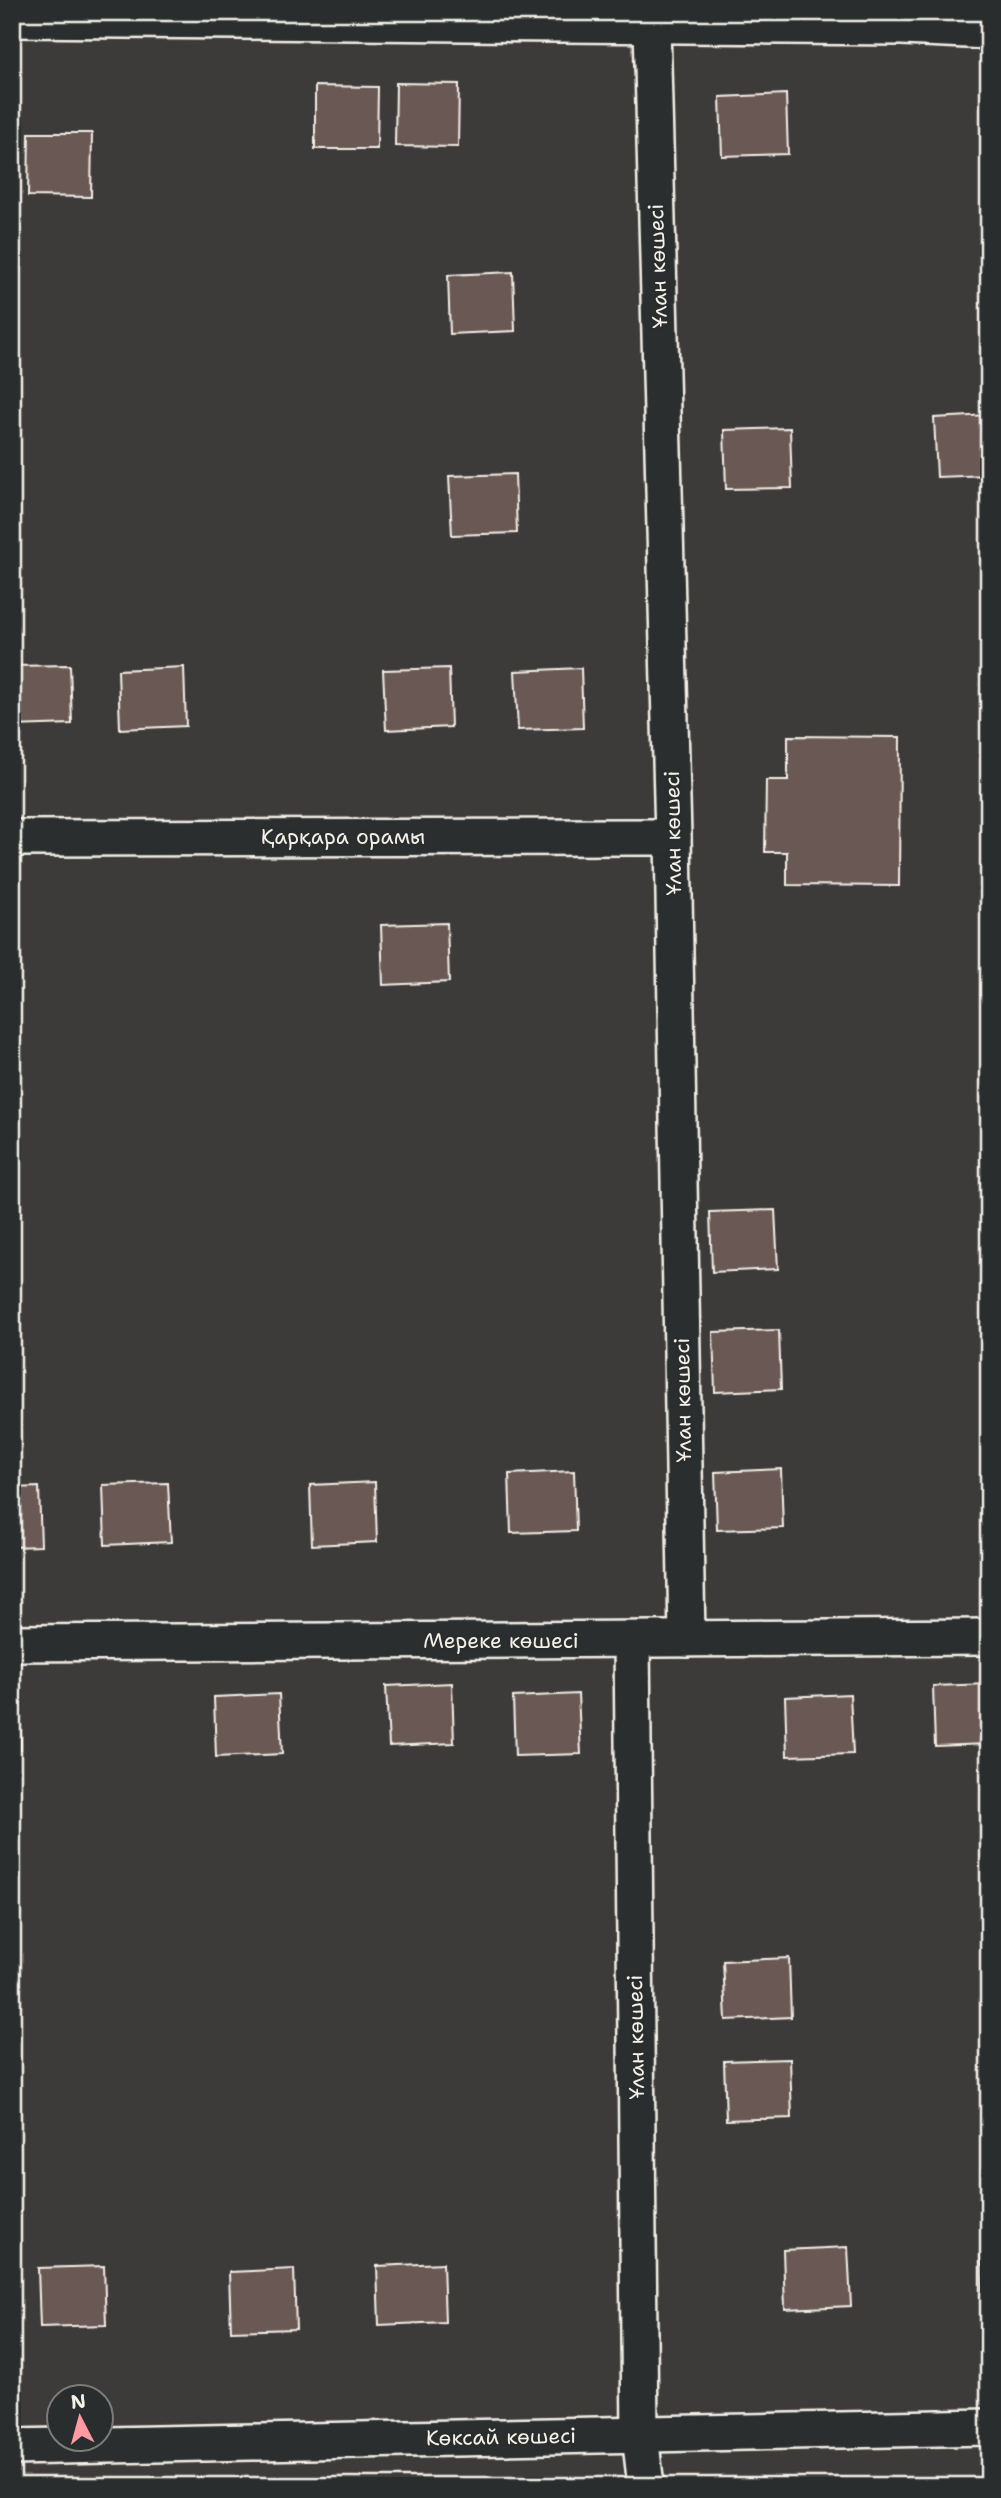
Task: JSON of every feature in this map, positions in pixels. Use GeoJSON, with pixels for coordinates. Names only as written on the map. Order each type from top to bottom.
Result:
{"type":"FeatureCollection","features":[{"type":"Feature","properties":{"kind":"street"},"geometry":{"type":"LineString","coordinates":[[12,19],[652,26],[902,20],[989,31]]}},
{"type":"Feature","properties":{"kind":"street","name":"Ұлан көшесі"},"geometry":{"type":"LineString","coordinates":[[652,26],[673,837],[687,1639]]}},
{"type":"Feature","properties":{"kind":"street","name":"Қарқара орамы"},"geometry":{"type":"LineString","coordinates":[[12,838],[673,837]]}},
{"type":"Feature","properties":{"kind":"street","name":"Мереке көшесі"},"geometry":{"type":"LineString","coordinates":[[12,1643],[989,1637]]}},
{"type":"Feature","properties":{"kind":"street","name":"Ұлан көшесі"},"geometry":{"type":"LineString","coordinates":[[632,1640],[640,2435],[646,2486]]}},
{"type":"Feature","properties":{"kind":"street","name":"Көксай көшесі"},"geometry":{"type":"LineString","coordinates":[[12,2447],[989,2427]]}},
{"type":"Feature","properties":{"kind":"building"},"geometry":{"type":"Polygon","coordinates":[[[396,83],[459,84],[458,147],[395,146],[396,83]]]}},
{"type":"Feature","properties":{"kind":"building"},"geometry":{"type":"Polygon","coordinates":[[[315,86],[378,87],[377,149],[315,149],[315,86]]]}},
{"type":"Feature","properties":{"kind":"building"},"geometry":{"type":"Polygon","coordinates":[[[786,94],[788,154],[722,156],[720,97],[786,94]]]}},
{"type":"Feature","properties":{"kind":"building"},"geometry":{"type":"Polygon","coordinates":[[[29,133],[92,133],[91,197],[28,196],[29,133]]]}},
{"type":"Feature","properties":{"kind":"building"},"geometry":{"type":"Polygon","coordinates":[[[513,272],[515,331],[450,334],[448,275],[513,272]]]}},
{"type":"Feature","properties":{"kind":"building"},"geometry":{"type":"Polygon","coordinates":[[[989,415],[989,475],[937,477],[934,418],[989,415]]]}},
{"type":"Feature","properties":{"kind":"building"},"geometry":{"type":"Polygon","coordinates":[[[790,428],[792,488],[726,489],[724,430],[790,428]]]}},
{"type":"Feature","properties":{"kind":"building"},"geometry":{"type":"Polygon","coordinates":[[[515,474],[517,533],[452,535],[449,476],[515,474]]]}},
{"type":"Feature","properties":{"kind":"building"},"geometry":{"type":"Polygon","coordinates":[[[70,665],[72,724],[12,726],[12,666],[70,665]]]}},
{"type":"Feature","properties":{"kind":"building"},"geometry":{"type":"Polygon","coordinates":[[[184,667],[186,726],[120,729],[118,670],[184,667]]]}},
{"type":"Feature","properties":{"kind":"building"},"geometry":{"type":"Polygon","coordinates":[[[449,668],[451,727],[386,730],[383,670],[449,668]]]}},
{"type":"Feature","properties":{"kind":"building"},"geometry":{"type":"Polygon","coordinates":[[[581,668],[583,728],[518,730],[515,671],[581,668]]]}},
{"type":"Feature","properties":{"kind":"building"},"geometry":{"type":"Polygon","coordinates":[[[788,736],[900,737],[899,886],[787,885],[787,852],[765,852],[766,780],[788,780],[788,736]]]}},
{"type":"Feature","properties":{"kind":"building"},"geometry":{"type":"Polygon","coordinates":[[[12,920],[15,979],[12,979],[12,920]]]}},
{"type":"Feature","properties":{"kind":"building"},"geometry":{"type":"Polygon","coordinates":[[[447,923],[449,982],[383,985],[381,925],[447,923]]]}},
{"type":"Feature","properties":{"kind":"building"},"geometry":{"type":"Polygon","coordinates":[[[775,1210],[778,1269],[712,1272],[710,1212],[775,1210]]]}},
{"type":"Feature","properties":{"kind":"building"},"geometry":{"type":"Polygon","coordinates":[[[779,1330],[781,1389],[715,1392],[713,1332],[779,1330]]]}},
{"type":"Feature","properties":{"kind":"building"},"geometry":{"type":"Polygon","coordinates":[[[781,1469],[783,1528],[717,1530],[715,1472],[781,1469]]]}},
{"type":"Feature","properties":{"kind":"building"},"geometry":{"type":"Polygon","coordinates":[[[574,1471],[576,1531],[511,1533],[509,1474],[574,1471]]]}},
{"type":"Feature","properties":{"kind":"building"},"geometry":{"type":"Polygon","coordinates":[[[375,1482],[377,1542],[312,1545],[310,1485],[375,1482]]]}},
{"type":"Feature","properties":{"kind":"building"},"geometry":{"type":"Polygon","coordinates":[[[168,1483],[171,1542],[105,1545],[103,1485],[168,1483]]]}},
{"type":"Feature","properties":{"kind":"building"},"geometry":{"type":"Polygon","coordinates":[[[39,1487],[41,1546],[12,1547],[12,1488],[39,1487]]]}},
{"type":"Feature","properties":{"kind":"building"},"geometry":{"type":"Polygon","coordinates":[[[452,1683],[454,1743],[389,1746],[386,1686],[452,1683]]]}},
{"type":"Feature","properties":{"kind":"building"},"geometry":{"type":"Polygon","coordinates":[[[989,1684],[989,1744],[935,1746],[933,1686],[989,1684]]]}},
{"type":"Feature","properties":{"kind":"building"},"geometry":{"type":"Polygon","coordinates":[[[12,1691],[19,1691],[21,1750],[12,1750],[12,1691]]]}},
{"type":"Feature","properties":{"kind":"building"},"geometry":{"type":"Polygon","coordinates":[[[279,1694],[282,1754],[216,1757],[214,1697],[279,1694]]]}},
{"type":"Feature","properties":{"kind":"building"},"geometry":{"type":"Polygon","coordinates":[[[578,1694],[581,1754],[515,1756],[513,1697],[578,1694]]]}},
{"type":"Feature","properties":{"kind":"building"},"geometry":{"type":"Polygon","coordinates":[[[850,1694],[853,1754],[787,1756],[785,1697],[850,1694]]]}},
{"type":"Feature","properties":{"kind":"building"},"geometry":{"type":"Polygon","coordinates":[[[789,1958],[791,2017],[726,2020],[723,1961],[789,1958]]]}},
{"type":"Feature","properties":{"kind":"building"},"geometry":{"type":"Polygon","coordinates":[[[790,2059],[792,2118],[726,2120],[724,2061],[790,2059]]]}},
{"type":"Feature","properties":{"kind":"building"},"geometry":{"type":"Polygon","coordinates":[[[848,2247],[851,2306],[785,2309],[783,2250],[848,2247]]]}},
{"type":"Feature","properties":{"kind":"building"},"geometry":{"type":"Polygon","coordinates":[[[981,2255],[989,2255],[989,2314],[983,2314],[981,2255]]]}},
{"type":"Feature","properties":{"kind":"building"},"geometry":{"type":"Polygon","coordinates":[[[443,2263],[445,2322],[379,2325],[377,2266],[443,2263]]]}},
{"type":"Feature","properties":{"kind":"building"},"geometry":{"type":"Polygon","coordinates":[[[104,2266],[106,2325],[40,2327],[38,2268],[104,2266]]]}},
{"type":"Feature","properties":{"kind":"building"},"geometry":{"type":"Polygon","coordinates":[[[294,2269],[296,2329],[231,2331],[229,2272],[294,2269]]]}}]}
